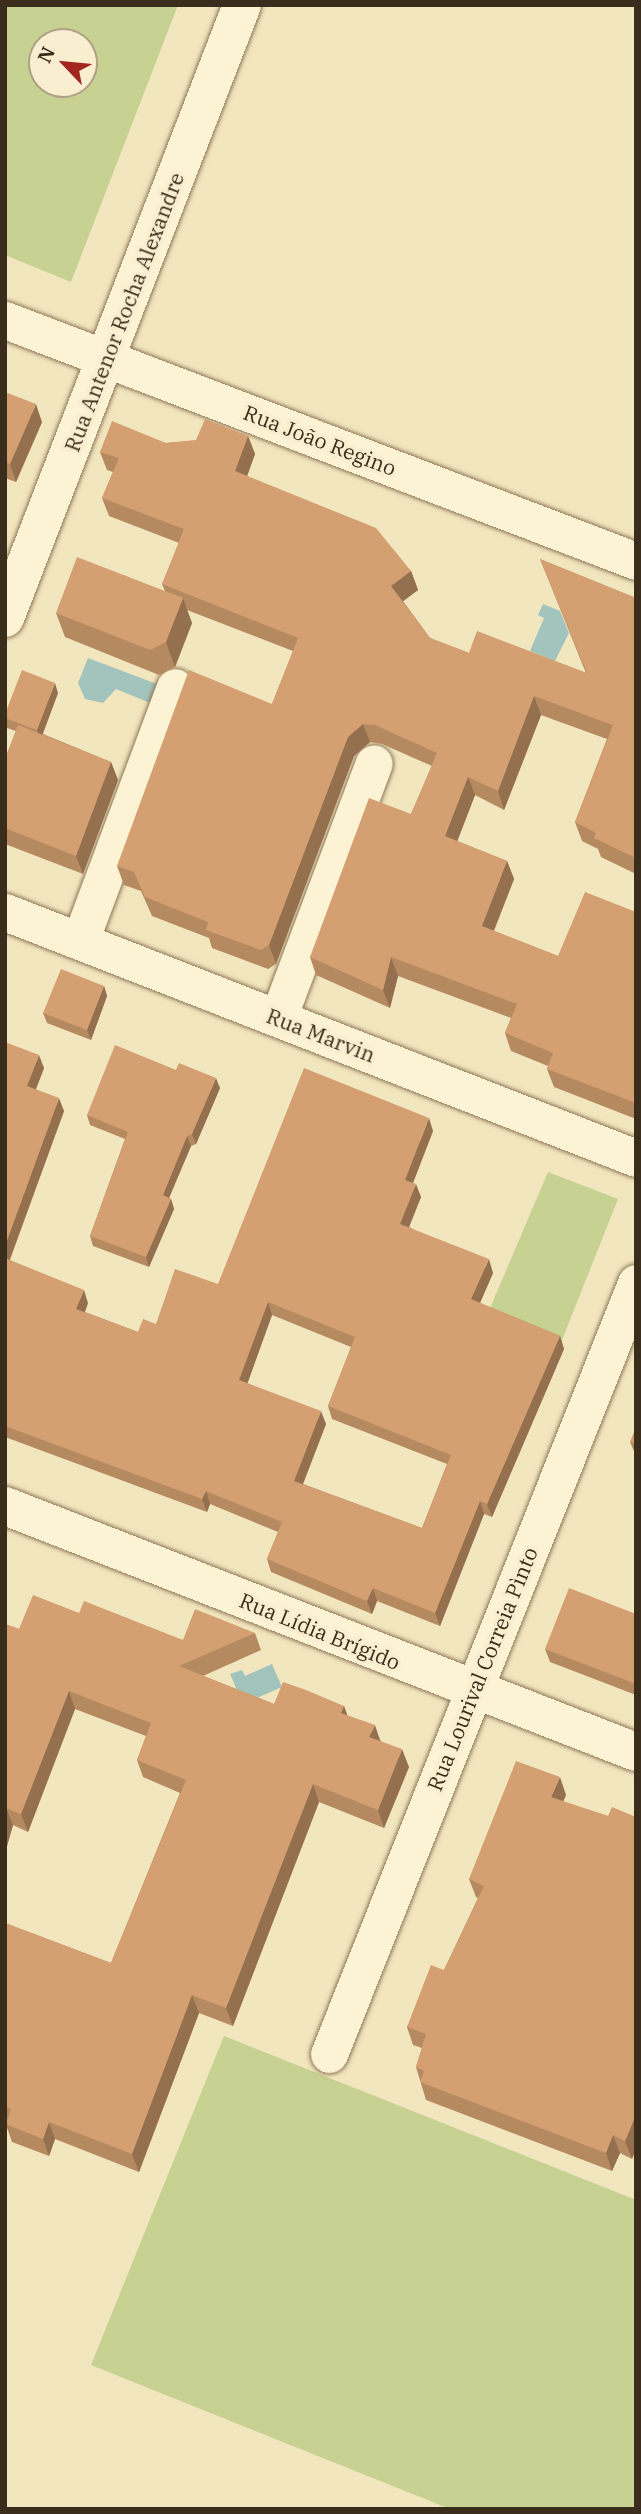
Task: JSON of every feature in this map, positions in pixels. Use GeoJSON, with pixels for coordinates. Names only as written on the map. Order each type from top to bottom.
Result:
{"type":"FeatureCollection","features":[{"type":"Feature","properties":{"kind":"street","name":"Rua Antenor Rocha Alexandre"},"geometry":{"type":"LineString","coordinates":[[5,618],[243,5]]}},
{"type":"Feature","properties":{"kind":"street","name":"Rua João Regino"},"geometry":{"type":"LineString","coordinates":[[5,320],[636,561]]}},
{"type":"Feature","properties":{"kind":"street"},"geometry":{"type":"LineString","coordinates":[[80,940],[175,687]]}},
{"type":"Feature","properties":{"kind":"street"},"geometry":{"type":"LineString","coordinates":[[278,1018],[374,763]]}},
{"type":"Feature","properties":{"kind":"street","name":"Rua Marvin"},"geometry":{"type":"LineString","coordinates":[[5,912],[636,1158]]}},
{"type":"Feature","properties":{"kind":"street","name":"Rua Lourival Correia Pìnto"},"geometry":{"type":"LineString","coordinates":[[330,2054],[636,1283]]}},
{"type":"Feature","properties":{"kind":"street","name":"Rua Lídia Brígido"},"geometry":{"type":"LineString","coordinates":[[5,1506],[472,1691],[636,1752]]}},
{"type":"Feature","properties":{"kind":"green space"},"geometry":{"type":"Polygon","coordinates":[[[5,5],[178,5],[71,282],[5,255],[5,5]]]}},
{"type":"Feature","properties":{"kind":"green space"},"geometry":{"type":"Polygon","coordinates":[[[548,1172],[618,1199],[560,1345],[488,1313],[548,1172]]]}},
{"type":"Feature","properties":{"kind":"green space"},"geometry":{"type":"Polygon","coordinates":[[[224,2036],[636,2200],[636,2509],[450,2509],[91,2365],[224,2036]]]}},
{"type":"Feature","properties":{"kind":"water"},"geometry":{"type":"Polygon","coordinates":[[[543,604],[560,611],[569,633],[555,661],[530,651],[544,618],[538,615],[543,604]]]}},
{"type":"Feature","properties":{"kind":"water"},"geometry":{"type":"Polygon","coordinates":[[[88,658],[157,684],[150,703],[116,689],[103,703],[85,699],[78,683],[88,658]]]}},
{"type":"Feature","properties":{"kind":"water"},"geometry":{"type":"Polygon","coordinates":[[[272,1664],[282,1687],[243,1704],[230,1674],[242,1670],[245,1676],[272,1664]]]}},
{"type":"Feature","properties":{"kind":"building"},"geometry":{"type":"Polygon","coordinates":[[[5,392],[36,404],[10,464],[5,462],[5,392]]]}},
{"type":"Feature","properties":{"kind":"building"},"geometry":{"type":"Polygon","coordinates":[[[205,419],[248,436],[235,471],[376,528],[411,571],[391,586],[430,638],[469,653],[477,631],[587,673],[540,559],[636,598],[636,858],[594,838],[596,833],[575,822],[613,725],[534,696],[498,791],[468,777],[445,836],[507,861],[482,926],[558,956],[585,892],[636,912],[636,1103],[547,1069],[553,1053],[505,1033],[517,1004],[391,957],[383,990],[310,957],[369,798],[411,814],[437,753],[375,725],[363,724],[348,737],[269,945],[261,950],[206,930],[208,922],[145,897],[134,872],[117,866],[189,670],[272,704],[298,638],[162,584],[184,529],[102,498],[119,458],[100,452],[112,421],[166,443],[196,440],[205,419]]]}},
{"type":"Feature","properties":{"kind":"building"},"geometry":{"type":"Polygon","coordinates":[[[77,557],[183,598],[166,642],[150,650],[56,613],[77,557]]]}},
{"type":"Feature","properties":{"kind":"building"},"geometry":{"type":"Polygon","coordinates":[[[22,670],[55,683],[37,730],[5,718],[22,670]]]}},
{"type":"Feature","properties":{"kind":"building"},"geometry":{"type":"Polygon","coordinates":[[[18,725],[111,762],[76,856],[5,828],[5,759],[18,725]]]}},
{"type":"Feature","properties":{"kind":"building"},"geometry":{"type":"Polygon","coordinates":[[[61,969],[104,986],[87,1030],[43,1013],[61,969]]]}},
{"type":"Feature","properties":{"kind":"building"},"geometry":{"type":"Polygon","coordinates":[[[5,1042],[39,1055],[27,1086],[59,1098],[5,1246],[5,1042]]]}},
{"type":"Feature","properties":{"kind":"building"},"geometry":{"type":"Polygon","coordinates":[[[115,1045],[176,1070],[179,1063],[216,1078],[192,1134],[187,1136],[163,1195],[171,1199],[146,1257],[90,1236],[128,1132],[87,1115],[115,1045]]]}},
{"type":"Feature","properties":{"kind":"building"},"geometry":{"type":"Polygon","coordinates":[[[304,1068],[429,1118],[405,1180],[416,1184],[400,1224],[489,1259],[471,1299],[560,1336],[487,1504],[480,1501],[435,1613],[373,1588],[367,1601],[267,1559],[282,1522],[206,1491],[202,1499],[5,1426],[5,1258],[84,1290],[76,1309],[138,1332],[143,1319],[156,1324],[175,1269],[218,1284],[304,1068]],[[268,1302],[239,1380],[321,1411],[294,1481],[422,1528],[451,1455],[328,1406],[355,1337],[268,1302]]]}},
{"type":"Feature","properties":{"kind":"building"},"geometry":{"type":"Polygon","coordinates":[[[636,1428],[636,1444],[630,1442],[636,1428]]]}},
{"type":"Feature","properties":{"kind":"building"},"geometry":{"type":"Polygon","coordinates":[[[569,1588],[636,1614],[636,1684],[545,1649],[569,1588]]]}},
{"type":"Feature","properties":{"kind":"building"},"geometry":{"type":"Polygon","coordinates":[[[33,1595],[79,1613],[84,1601],[183,1640],[195,1609],[255,1633],[179,1666],[274,1704],[283,1682],[306,1690],[344,1706],[341,1713],[375,1725],[369,1737],[402,1749],[378,1810],[313,1784],[226,2008],[192,1995],[132,2154],[49,2122],[43,2139],[6,2124],[11,2109],[5,2107],[5,1923],[111,1963],[186,1780],[137,1760],[151,1723],[69,1691],[21,1814],[6,1808],[5,1811],[5,1624],[19,1629],[33,1595]]]}},
{"type":"Feature","properties":{"kind":"building"},"geometry":{"type":"Polygon","coordinates":[[[516,1761],[560,1777],[551,1797],[608,1816],[612,1807],[636,1817],[636,2115],[625,2141],[613,2135],[606,2153],[420,2082],[424,2071],[416,2067],[426,2034],[407,2027],[431,1965],[444,1970],[484,1886],[469,1879],[516,1761]]]}}]}
